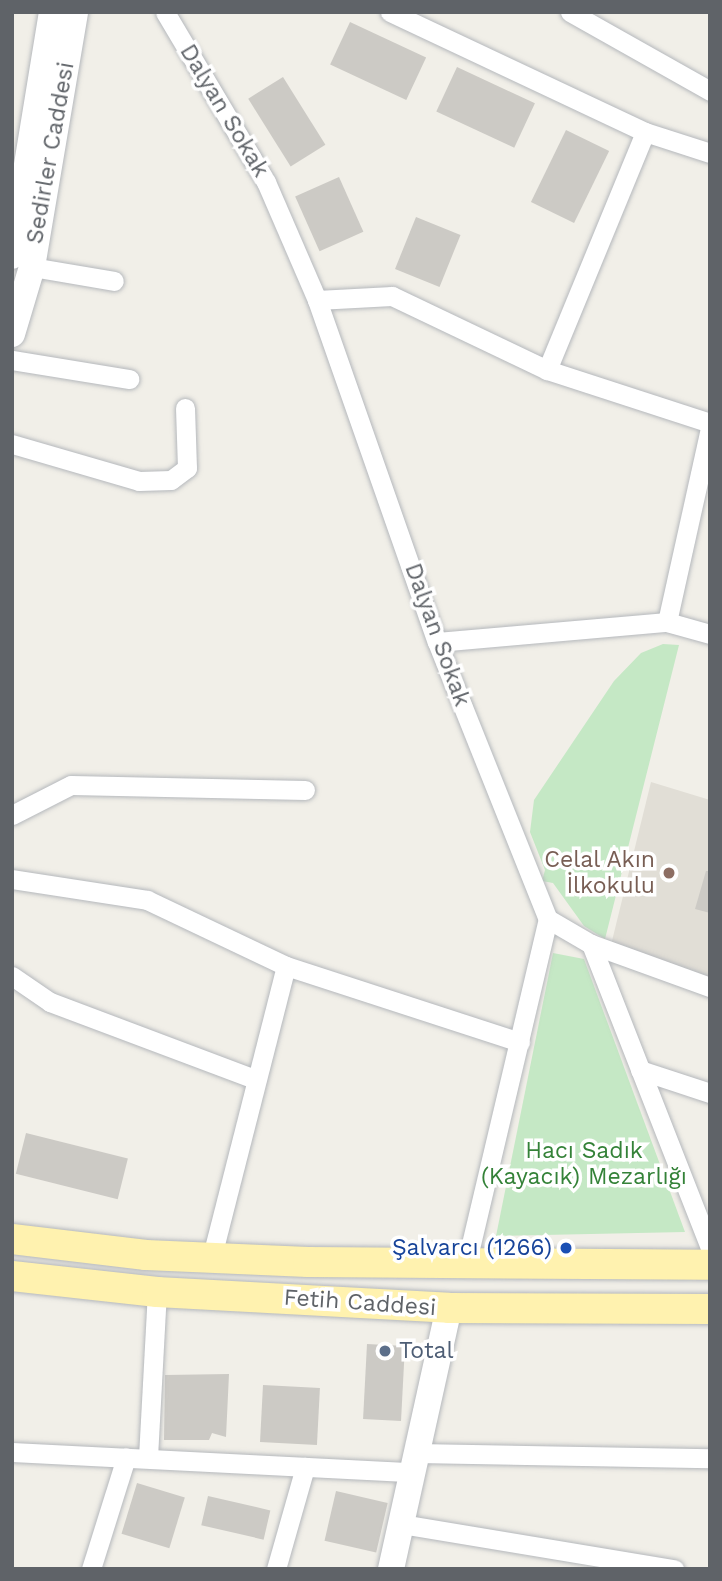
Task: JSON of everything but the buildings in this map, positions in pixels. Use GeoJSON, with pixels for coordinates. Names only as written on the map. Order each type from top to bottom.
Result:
{"type":"FeatureCollection","features":[{"type":"Feature","properties":{"kind":"main road","name":"Sedirler Caddesi"},"geometry":{"type":"LineString","coordinates":[[12,334],[52,12]]}},
{"type":"Feature","properties":{"kind":"main road","name":"Sedirler Caddesi"},"geometry":{"type":"LineString","coordinates":[[22,262],[75,12]]}},
{"type":"Feature","properties":{"kind":"main road","name":"Fetih Caddesi"},"geometry":{"type":"LineString","coordinates":[[12,1239],[146,1255],[307,1262],[467,1261],[710,1265]]}},
{"type":"Feature","properties":{"kind":"main road"},"geometry":{"type":"LineString","coordinates":[[304,1299],[307,1262]]}},
{"type":"Feature","properties":{"kind":"main road","name":"Fetih Caddesi"},"geometry":{"type":"LineString","coordinates":[[12,1276],[157,1292],[449,1308],[710,1309]]}},
{"type":"Feature","properties":{"kind":"main road"},"geometry":{"type":"LineString","coordinates":[[391,1569],[449,1308]]}},
{"type":"Feature","properties":{"kind":"street","name":"Dalyan Sokak"},"geometry":{"type":"LineString","coordinates":[[165,12],[266,182],[317,300],[438,642],[548,919]]}},
{"type":"Feature","properties":{"kind":"street"},"geometry":{"type":"LineString","coordinates":[[390,12],[645,132],[709,148]]}},
{"type":"Feature","properties":{"kind":"street"},"geometry":{"type":"LineString","coordinates":[[570,12],[710,91]]}},
{"type":"Feature","properties":{"kind":"street"},"geometry":{"type":"LineString","coordinates":[[547,370],[645,132]]}},
{"type":"Feature","properties":{"kind":"street"},"geometry":{"type":"LineString","coordinates":[[22,262],[114,281]]}},
{"type":"Feature","properties":{"kind":"street"},"geometry":{"type":"LineString","coordinates":[[317,300],[392,296],[547,370],[710,426],[667,622]]}},
{"type":"Feature","properties":{"kind":"street"},"geometry":{"type":"LineString","coordinates":[[12,360],[129,379]]}},
{"type":"Feature","properties":{"kind":"street"},"geometry":{"type":"LineString","coordinates":[[12,444],[139,481],[171,480],[187,468],[185,408]]}},
{"type":"Feature","properties":{"kind":"street"},"geometry":{"type":"LineString","coordinates":[[438,642],[667,622],[710,634]]}},
{"type":"Feature","properties":{"kind":"street"},"geometry":{"type":"LineString","coordinates":[[12,815],[71,785],[305,790]]}},
{"type":"Feature","properties":{"kind":"street"},"geometry":{"type":"LineString","coordinates":[[12,879],[147,900],[286,966],[520,1042]]}},
{"type":"Feature","properties":{"kind":"street"},"geometry":{"type":"LineString","coordinates":[[467,1261],[548,919],[591,944],[710,987]]}},
{"type":"Feature","properties":{"kind":"street"},"geometry":{"type":"LineString","coordinates":[[591,944],[710,1248]]}},
{"type":"Feature","properties":{"kind":"street"},"geometry":{"type":"LineString","coordinates":[[212,1256],[286,966]]}},
{"type":"Feature","properties":{"kind":"street"},"geometry":{"type":"LineString","coordinates":[[12,976],[50,1002],[255,1079]]}},
{"type":"Feature","properties":{"kind":"street"},"geometry":{"type":"LineString","coordinates":[[640,1070],[710,1093]]}},
{"type":"Feature","properties":{"kind":"street"},"geometry":{"type":"LineString","coordinates":[[148,1457],[157,1292]]}},
{"type":"Feature","properties":{"kind":"street"},"geometry":{"type":"LineString","coordinates":[[12,1452],[305,1467],[414,1462],[710,1458]]}},
{"type":"Feature","properties":{"kind":"street"},"geometry":{"type":"LineString","coordinates":[[91,1569],[126,1457]]}},
{"type":"Feature","properties":{"kind":"street"},"geometry":{"type":"LineString","coordinates":[[276,1569],[305,1467]]}},
{"type":"Feature","properties":{"kind":"street"},"geometry":{"type":"LineString","coordinates":[[401,1524],[674,1569]]}},
{"type":"Feature","properties":{"kind":"shaded area","name":"Celal Akın İlkokulu"},"geometry":{"type":"Polygon","coordinates":[[[651,782],[710,800],[710,982],[611,945],[651,782]]]}},
{"type":"Feature","properties":{"kind":"green space"},"geometry":{"type":"Polygon","coordinates":[[[663,644],[679,645],[605,939],[584,926],[553,883],[542,881],[545,870],[530,832],[534,800],[614,681],[641,653],[663,644]]]}},
{"type":"Feature","properties":{"kind":"green space","name":"Hacı Sadık (Kayacık) Mezarlığı"},"geometry":{"type":"Polygon","coordinates":[[[553,953],[584,959],[685,1232],[496,1236],[553,953]]]}},
{"type":"Feature","properties":{"kind":"place","name":"Celal Akın İlkokulu"},"geometry":{"type":"Point","coordinates":[669,873]}},
{"type":"Feature","properties":{"kind":"place","name":"Şalvarcı (1266)"},"geometry":{"type":"Point","coordinates":[566,1248]}},
{"type":"Feature","properties":{"kind":"place","name":"Total"},"geometry":{"type":"Point","coordinates":[385,1351]}}]}
